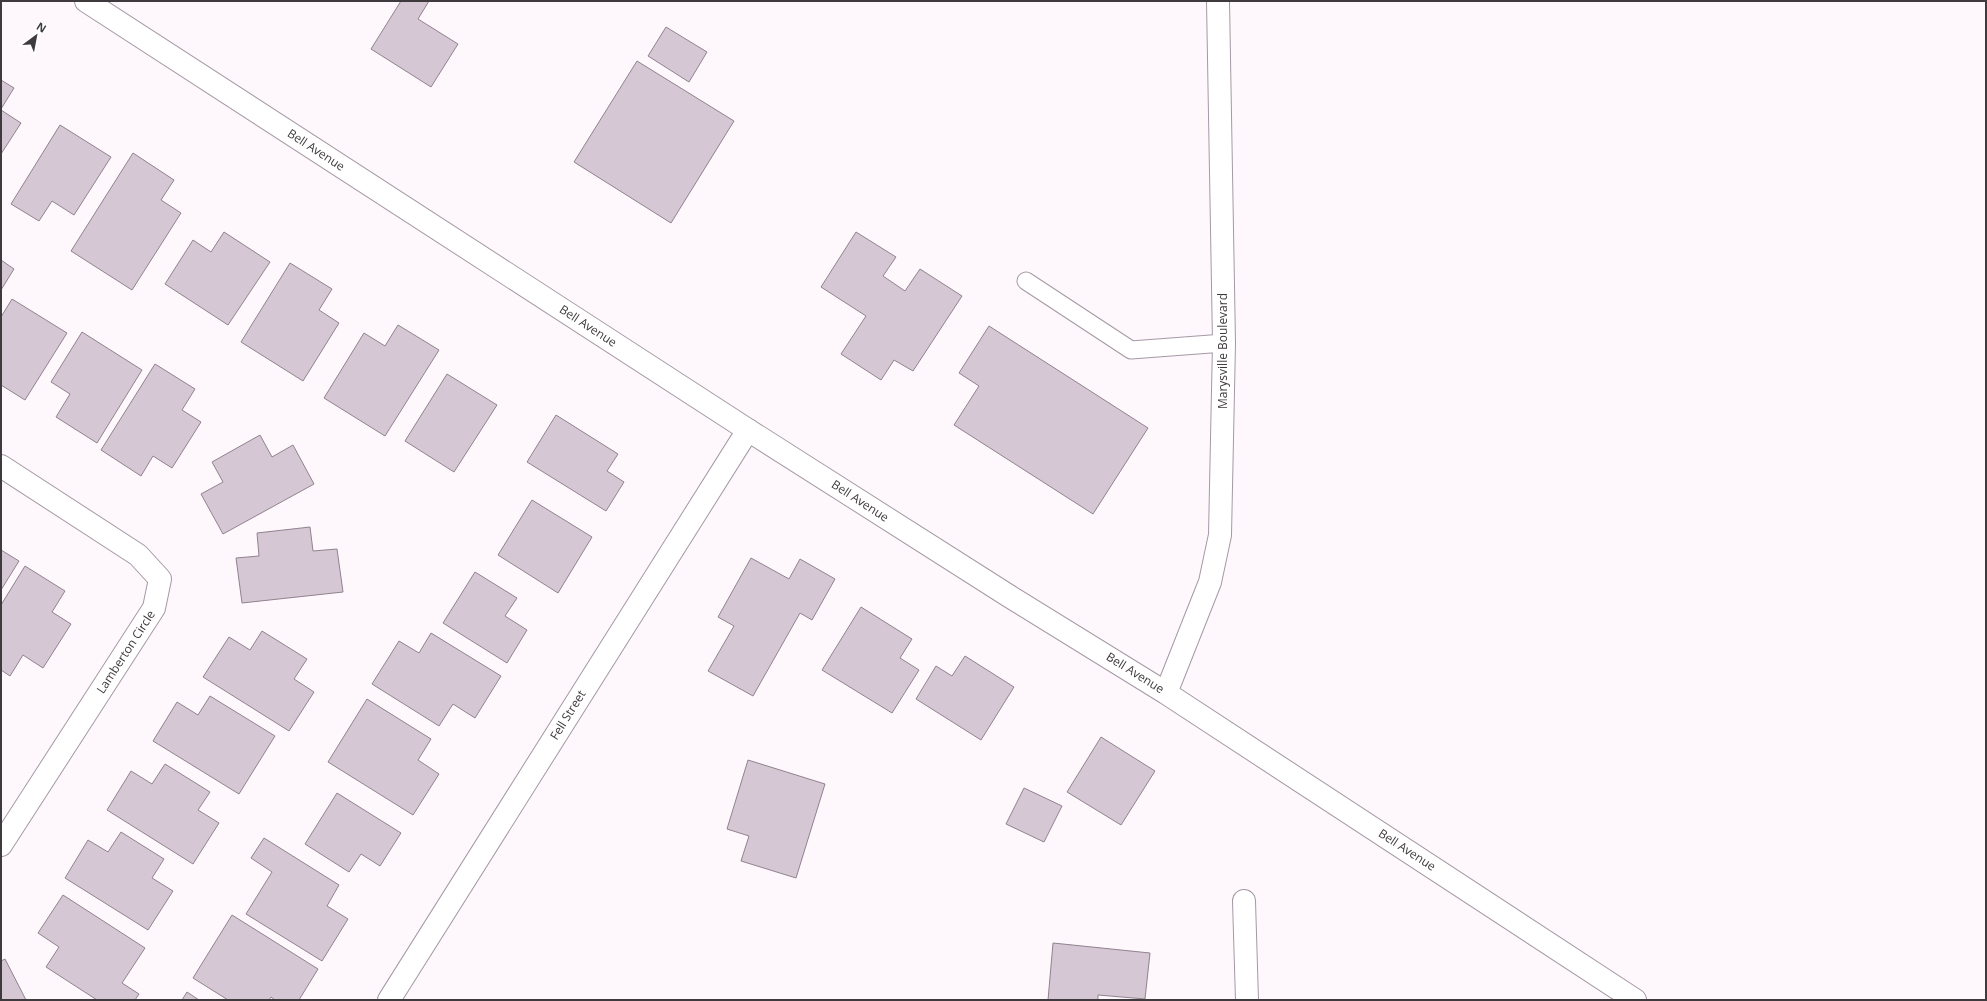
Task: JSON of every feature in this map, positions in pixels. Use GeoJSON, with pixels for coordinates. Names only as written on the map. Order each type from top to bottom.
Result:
{"type":"FeatureCollection","features":[{"type":"Feature","properties":{"kind":"main road","name":"Bell Avenue"},"geometry":{"type":"LineString","coordinates":[[86,1],[748,430],[1009,596],[1166,693],[1635,1000]]}},
{"type":"Feature","properties":{"kind":"main road","name":"Marysville Boulevard"},"geometry":{"type":"LineString","coordinates":[[1166,693],[1210,582],[1220,535],[1224,343],[1218,1]]}},
{"type":"Feature","properties":{"kind":"main road","name":"Fell Street"},"geometry":{"type":"LineString","coordinates":[[389,1000],[748,430]]}},
{"type":"Feature","properties":{"kind":"main road","name":"Lamberton Circle"},"geometry":{"type":"LineString","coordinates":[[1,466],[138,555],[160,579],[154,608],[1,844]]}},
{"type":"Feature","properties":{"kind":"main road"},"geometry":{"type":"LineString","coordinates":[[1244,901],[1247,1000]]}},
{"type":"Feature","properties":{"kind":"lane"},"geometry":{"type":"LineString","coordinates":[[1026,281],[1131,350],[1224,343]]}},
{"type":"Feature","properties":{"kind":"building"},"geometry":{"type":"Polygon","coordinates":[[[401,1],[429,1],[418,19],[458,44],[431,87],[371,49],[401,1]]]}},
{"type":"Feature","properties":{"kind":"building"},"geometry":{"type":"Polygon","coordinates":[[[666,27],[707,52],[689,82],[648,56],[666,27]]]}},
{"type":"Feature","properties":{"kind":"building"},"geometry":{"type":"Polygon","coordinates":[[[637,61],[734,121],[671,223],[574,162],[637,61]]]}},
{"type":"Feature","properties":{"kind":"building"},"geometry":{"type":"Polygon","coordinates":[[[1,80],[14,88],[1,109],[1,80]]]}},
{"type":"Feature","properties":{"kind":"building"},"geometry":{"type":"Polygon","coordinates":[[[1,110],[21,123],[1,154],[1,110]]]}},
{"type":"Feature","properties":{"kind":"building"},"geometry":{"type":"Polygon","coordinates":[[[60,125],[111,157],[74,215],[52,201],[39,221],[11,204],[60,125]]]}},
{"type":"Feature","properties":{"kind":"building"},"geometry":{"type":"Polygon","coordinates":[[[133,153],[174,180],[161,200],[181,213],[132,290],[71,251],[133,153]]]}},
{"type":"Feature","properties":{"kind":"building"},"geometry":{"type":"Polygon","coordinates":[[[224,232],[270,262],[228,325],[165,284],[193,240],[211,252],[224,232]]]}},
{"type":"Feature","properties":{"kind":"building"},"geometry":{"type":"Polygon","coordinates":[[[856,232],[896,257],[883,276],[905,291],[920,269],[962,296],[913,371],[894,360],[881,380],[841,354],[866,316],[821,287],[856,232]]]}},
{"type":"Feature","properties":{"kind":"building"},"geometry":{"type":"Polygon","coordinates":[[[1,260],[14,269],[1,290],[1,260]]]}},
{"type":"Feature","properties":{"kind":"building"},"geometry":{"type":"Polygon","coordinates":[[[290,263],[332,289],[319,310],[339,323],[303,381],[241,342],[290,263]]]}},
{"type":"Feature","properties":{"kind":"building"},"geometry":{"type":"Polygon","coordinates":[[[12,299],[67,333],[25,400],[1,385],[1,317],[12,299]]]}},
{"type":"Feature","properties":{"kind":"building"},"geometry":{"type":"Polygon","coordinates":[[[398,325],[439,350],[385,436],[324,398],[364,333],[385,346],[398,325]]]}},
{"type":"Feature","properties":{"kind":"building"},"geometry":{"type":"Polygon","coordinates":[[[989,326],[1148,428],[1093,514],[954,425],[979,386],[959,373],[989,326]]]}},
{"type":"Feature","properties":{"kind":"building"},"geometry":{"type":"Polygon","coordinates":[[[82,332],[142,370],[97,443],[56,417],[70,394],[51,382],[82,332]]]}},
{"type":"Feature","properties":{"kind":"building"},"geometry":{"type":"Polygon","coordinates":[[[155,364],[195,389],[182,410],[201,422],[172,468],[153,456],[141,476],[101,450],[155,364]]]}},
{"type":"Feature","properties":{"kind":"building"},"geometry":{"type":"Polygon","coordinates":[[[447,374],[497,405],[454,472],[405,441],[447,374]]]}},
{"type":"Feature","properties":{"kind":"building"},"geometry":{"type":"Polygon","coordinates":[[[556,415],[618,454],[607,471],[624,482],[606,511],[527,462],[556,415]]]}},
{"type":"Feature","properties":{"kind":"building"},"geometry":{"type":"Polygon","coordinates":[[[260,435],[272,457],[293,445],[314,484],[223,534],[201,494],[223,482],[212,462],[260,435]]]}},
{"type":"Feature","properties":{"kind":"building"},"geometry":{"type":"Polygon","coordinates":[[[532,500],[592,537],[558,593],[498,555],[532,500]]]}},
{"type":"Feature","properties":{"kind":"building"},"geometry":{"type":"Polygon","coordinates":[[[310,527],[313,551],[337,549],[343,592],[242,603],[236,558],[259,556],[257,533],[310,527]]]}},
{"type":"Feature","properties":{"kind":"building"},"geometry":{"type":"Polygon","coordinates":[[[1,550],[19,561],[1,590],[1,550]]]}},
{"type":"Feature","properties":{"kind":"building"},"geometry":{"type":"Polygon","coordinates":[[[751,558],[789,579],[800,559],[835,579],[812,620],[800,613],[753,696],[708,671],[734,626],[718,617],[751,558]]]}},
{"type":"Feature","properties":{"kind":"building"},"geometry":{"type":"Polygon","coordinates":[[[25,566],[65,591],[52,612],[71,624],[43,668],[23,655],[10,676],[1,670],[1,605],[25,566]]]}},
{"type":"Feature","properties":{"kind":"building"},"geometry":{"type":"Polygon","coordinates":[[[475,572],[517,598],[505,616],[527,630],[507,663],[443,623],[475,572]]]}},
{"type":"Feature","properties":{"kind":"building"},"geometry":{"type":"Polygon","coordinates":[[[861,607],[912,639],[900,658],[919,670],[892,713],[822,670],[861,607]]]}},
{"type":"Feature","properties":{"kind":"building"},"geometry":{"type":"Polygon","coordinates":[[[262,631],[307,659],[294,679],[314,692],[289,731],[203,677],[229,637],[250,650],[262,631]]]}},
{"type":"Feature","properties":{"kind":"building"},"geometry":{"type":"Polygon","coordinates":[[[431,633],[501,676],[475,718],[453,704],[439,726],[372,684],[399,641],[419,653],[431,633]]]}},
{"type":"Feature","properties":{"kind":"building"},"geometry":{"type":"Polygon","coordinates":[[[965,656],[1014,687],[981,740],[916,699],[936,666],[952,676],[965,656]]]}},
{"type":"Feature","properties":{"kind":"building"},"geometry":{"type":"Polygon","coordinates":[[[210,696],[275,736],[239,794],[153,741],[177,702],[198,715],[210,696]]]}},
{"type":"Feature","properties":{"kind":"building"},"geometry":{"type":"Polygon","coordinates":[[[367,699],[431,739],[418,760],[439,774],[413,815],[328,762],[367,699]]]}},
{"type":"Feature","properties":{"kind":"building"},"geometry":{"type":"Polygon","coordinates":[[[1101,737],[1155,771],[1121,825],[1067,792],[1101,737]]]}},
{"type":"Feature","properties":{"kind":"building"},"geometry":{"type":"Polygon","coordinates":[[[748,760],[825,784],[796,878],[741,861],[749,836],[727,829],[748,760]]]}},
{"type":"Feature","properties":{"kind":"building"},"geometry":{"type":"Polygon","coordinates":[[[165,764],[210,792],[198,810],[219,823],[193,864],[107,810],[131,771],[152,784],[165,764]]]}},
{"type":"Feature","properties":{"kind":"building"},"geometry":{"type":"Polygon","coordinates":[[[1024,788],[1062,806],[1044,842],[1006,824],[1024,788]]]}},
{"type":"Feature","properties":{"kind":"building"},"geometry":{"type":"Polygon","coordinates":[[[337,793],[401,833],[380,866],[361,854],[349,872],[305,844],[337,793]]]}},
{"type":"Feature","properties":{"kind":"building"},"geometry":{"type":"Polygon","coordinates":[[[121,832],[164,859],[152,878],[173,891],[148,930],[65,878],[88,840],[108,852],[121,832]]]}},
{"type":"Feature","properties":{"kind":"building"},"geometry":{"type":"Polygon","coordinates":[[[264,838],[339,885],[327,906],[348,919],[322,961],[246,914],[272,872],[251,858],[264,838]]]}},
{"type":"Feature","properties":{"kind":"building"},"geometry":{"type":"Polygon","coordinates":[[[63,895],[145,948],[122,983],[139,994],[135,1000],[97,1000],[46,967],[59,947],[38,933],[63,895]]]}},
{"type":"Feature","properties":{"kind":"building"},"geometry":{"type":"Polygon","coordinates":[[[232,915],[318,969],[299,1000],[275,1000],[271,997],[269,1000],[228,1000],[193,978],[232,915]]]}},
{"type":"Feature","properties":{"kind":"building"},"geometry":{"type":"Polygon","coordinates":[[[1053,943],[1150,953],[1145,999],[1098,995],[1098,1000],[1048,1000],[1053,943]]]}},
{"type":"Feature","properties":{"kind":"building"},"geometry":{"type":"Polygon","coordinates":[[[5,959],[26,1000],[1,1000],[1,961],[5,959]]]}},
{"type":"Feature","properties":{"kind":"building"},"geometry":{"type":"Polygon","coordinates":[[[187,992],[199,1000],[182,1000],[187,992]]]}}]}
